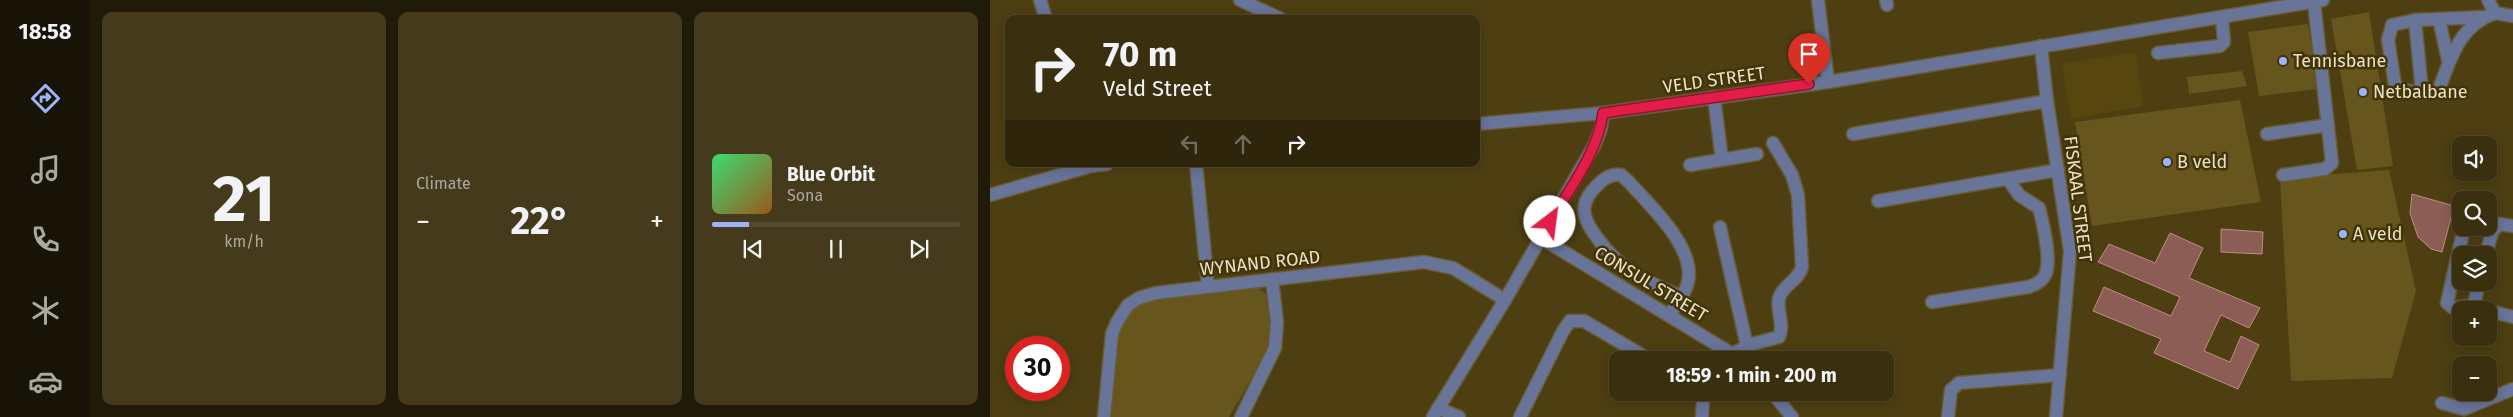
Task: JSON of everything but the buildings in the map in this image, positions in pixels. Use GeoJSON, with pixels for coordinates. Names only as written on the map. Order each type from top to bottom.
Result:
{"type":"FeatureCollection","features":[{"type":"Feature","properties":{"kind":"street"},"geometry":{"type":"LineString","coordinates":[[1040,0],[1045,15]]}},
{"type":"Feature","properties":{"kind":"street"},"geometry":{"type":"LineString","coordinates":[[1240,0],[1272,15]]}},
{"type":"Feature","properties":{"kind":"street"},"geometry":{"type":"LineString","coordinates":[[1818,0],[1828,82]]}},
{"type":"Feature","properties":{"kind":"street"},"geometry":{"type":"LineString","coordinates":[[2488,0],[2490,15]]}},
{"type":"Feature","properties":{"kind":"street"},"geometry":{"type":"LineString","coordinates":[[2283,175],[2329,167],[2332,163],[2318,1]]}},
{"type":"Feature","properties":{"kind":"street","name":"VELD STREET"},"geometry":{"type":"LineString","coordinates":[[1480,124],[1603,113],[1828,82],[2318,1]]}},
{"type":"Feature","properties":{"kind":"street"},"geometry":{"type":"LineString","coordinates":[[2490,15],[2473,25],[2459,41],[2448,60],[2439,89],[2430,93],[2395,85],[2388,40],[2392,25],[2416,20],[2490,15],[2513,16]]}},
{"type":"Feature","properties":{"kind":"street"},"geometry":{"type":"LineString","coordinates":[[2158,52],[2220,46],[2224,40],[2222,18]]}},
{"type":"Feature","properties":{"kind":"street"},"geometry":{"type":"LineString","coordinates":[[2439,19],[2448,60]]}},
{"type":"Feature","properties":{"kind":"street"},"geometry":{"type":"LineString","coordinates":[[2416,20],[2422,92]]}},
{"type":"Feature","properties":{"kind":"street","name":"FISKAAL STREET"},"geometry":{"type":"LineString","coordinates":[[2041,46],[2047,101],[2070,251],[2056,417]]}},
{"type":"Feature","properties":{"kind":"street"},"geometry":{"type":"LineString","coordinates":[[1714,97],[1722,160]]}},
{"type":"Feature","properties":{"kind":"street"},"geometry":{"type":"LineString","coordinates":[[1853,134],[2047,101]]}},
{"type":"Feature","properties":{"kind":"street"},"geometry":{"type":"LineString","coordinates":[[1460,417],[1435,413],[1505,300],[1595,144],[1601,128],[1603,113]]}},
{"type":"Feature","properties":{"kind":"street"},"geometry":{"type":"LineString","coordinates":[[2267,134],[2328,125]]}},
{"type":"Feature","properties":{"kind":"street"},"geometry":{"type":"LineString","coordinates":[[1742,351],[1747,346],[1779,337],[1781,329],[1778,304],[1780,295],[1798,276],[1802,267],[1798,195],[1792,176],[1773,143]]}},
{"type":"Feature","properties":{"kind":"street"},"geometry":{"type":"LineString","coordinates":[[1690,165],[1757,154]]}},
{"type":"Feature","properties":{"kind":"street"},"geometry":{"type":"LineString","coordinates":[[990,195],[1084,167]]}},
{"type":"Feature","properties":{"kind":"street"},"geometry":{"type":"LineString","coordinates":[[1196,167],[1208,286]]}},
{"type":"Feature","properties":{"kind":"street"},"geometry":{"type":"LineString","coordinates":[[1878,201],[2058,170]]}},
{"type":"Feature","properties":{"kind":"street"},"geometry":{"type":"LineString","coordinates":[[1669,315],[1682,296],[1688,282],[1688,266],[1681,247],[1670,228],[1625,178],[1616,174],[1608,176],[1593,190],[1584,204],[1583,211],[1590,228],[1609,256],[1620,266],[1682,296]]}},
{"type":"Feature","properties":{"kind":"street"},"geometry":{"type":"LineString","coordinates":[[1932,302],[2028,287],[2037,284],[2044,277],[2047,261],[2039,208],[2019,195],[2008,179]]}},
{"type":"Feature","properties":{"kind":"street"},"geometry":{"type":"LineString","coordinates":[[2488,246],[2492,232],[2499,224],[2513,226]]}},
{"type":"Feature","properties":{"kind":"street"},"geometry":{"type":"LineString","coordinates":[[1720,227],[1747,346]]}},
{"type":"Feature","properties":{"kind":"street"},"geometry":{"type":"LineString","coordinates":[[2452,307],[2447,303],[2462,236]]}},
{"type":"Feature","properties":{"kind":"street","name":"CONSUL STREET"},"geometry":{"type":"LineString","coordinates":[[1541,238],[1727,351]]}},
{"type":"Feature","properties":{"kind":"street","name":"WYNAND ROAD"},"geometry":{"type":"LineString","coordinates":[[1104,417],[1112,334],[1117,322],[1128,305],[1139,298],[1156,293],[1424,262],[1436,263],[1462,272],[1505,300]]}},
{"type":"Feature","properties":{"kind":"street"},"geometry":{"type":"LineString","coordinates":[[1241,417],[1275,348],[1277,322],[1272,280]]}},
{"type":"Feature","properties":{"kind":"street"},"geometry":{"type":"LineString","coordinates":[[2497,313],[2513,317]]}},
{"type":"Feature","properties":{"kind":"street"},"geometry":{"type":"LineString","coordinates":[[1520,417],[1563,331],[1570,321],[1584,321],[1635,351]]}},
{"type":"Feature","properties":{"kind":"street"},"geometry":{"type":"LineString","coordinates":[[1948,417],[1951,390],[1959,383],[2060,375]]}},
{"type":"Feature","properties":{"kind":"street"},"geometry":{"type":"LineString","coordinates":[[2442,403],[2464,409],[2513,389]]}},
{"type":"Feature","properties":{"kind":"street"},"geometry":{"type":"LineString","coordinates":[[1702,417],[1703,401]]}},
{"type":"Feature","properties":{"kind":"street"},"geometry":{"type":"LineString","coordinates":[[1779,401],[1792,417]]}},
{"type":"Feature","properties":{"kind":"shaded area","name":"Netbalbane"},"geometry":{"type":"Polygon","coordinates":[[[2369,12],[2393,166],[2357,170],[2331,19],[2369,12]]]}},
{"type":"Feature","properties":{"kind":"shaded area","name":"Tennisbane"},"geometry":{"type":"Polygon","coordinates":[[[2308,24],[2318,89],[2259,96],[2248,32],[2308,24]]]}},
{"type":"Feature","properties":{"kind":"shaded area"},"geometry":{"type":"Polygon","coordinates":[[[2136,52],[2143,106],[2071,119],[2062,64],[2136,52]]]}},
{"type":"Feature","properties":{"kind":"shaded area"},"geometry":{"type":"Polygon","coordinates":[[[2242,71],[2247,86],[2189,94],[2187,77],[2242,71]]]}},
{"type":"Feature","properties":{"kind":"shaded area","name":"B veld"},"geometry":{"type":"Polygon","coordinates":[[[2240,100],[2261,202],[2092,226],[2075,122],[2240,100]]]}},
{"type":"Feature","properties":{"kind":"shaded area","name":"A veld"},"geometry":{"type":"Polygon","coordinates":[[[2389,170],[2416,291],[2392,378],[2291,381],[2280,178],[2389,170]]]}},
{"type":"Feature","properties":{"kind":"shaded area"},"geometry":{"type":"Polygon","coordinates":[[[1256,286],[1266,294],[1271,335],[1264,358],[1229,417],[1109,417],[1119,326],[1134,309],[1156,297],[1256,286]]]}},
{"type":"Feature","properties":{"kind":"place","name":"Tennisbane"},"geometry":{"type":"Point","coordinates":[2283,61]}},
{"type":"Feature","properties":{"kind":"place","name":"Netbalbane"},"geometry":{"type":"Point","coordinates":[2363,92]}},
{"type":"Feature","properties":{"kind":"place","name":"B veld"},"geometry":{"type":"Point","coordinates":[2167,162]}},
{"type":"Feature","properties":{"kind":"place","name":"A veld"},"geometry":{"type":"Point","coordinates":[2343,234]}},
{"type":"Feature","properties":{"kind":"route"},"geometry":{"type":"LineString","coordinates":[[1550,222],[1595,144],[1601,128],[1603,113],[1809,84]]}}]}
